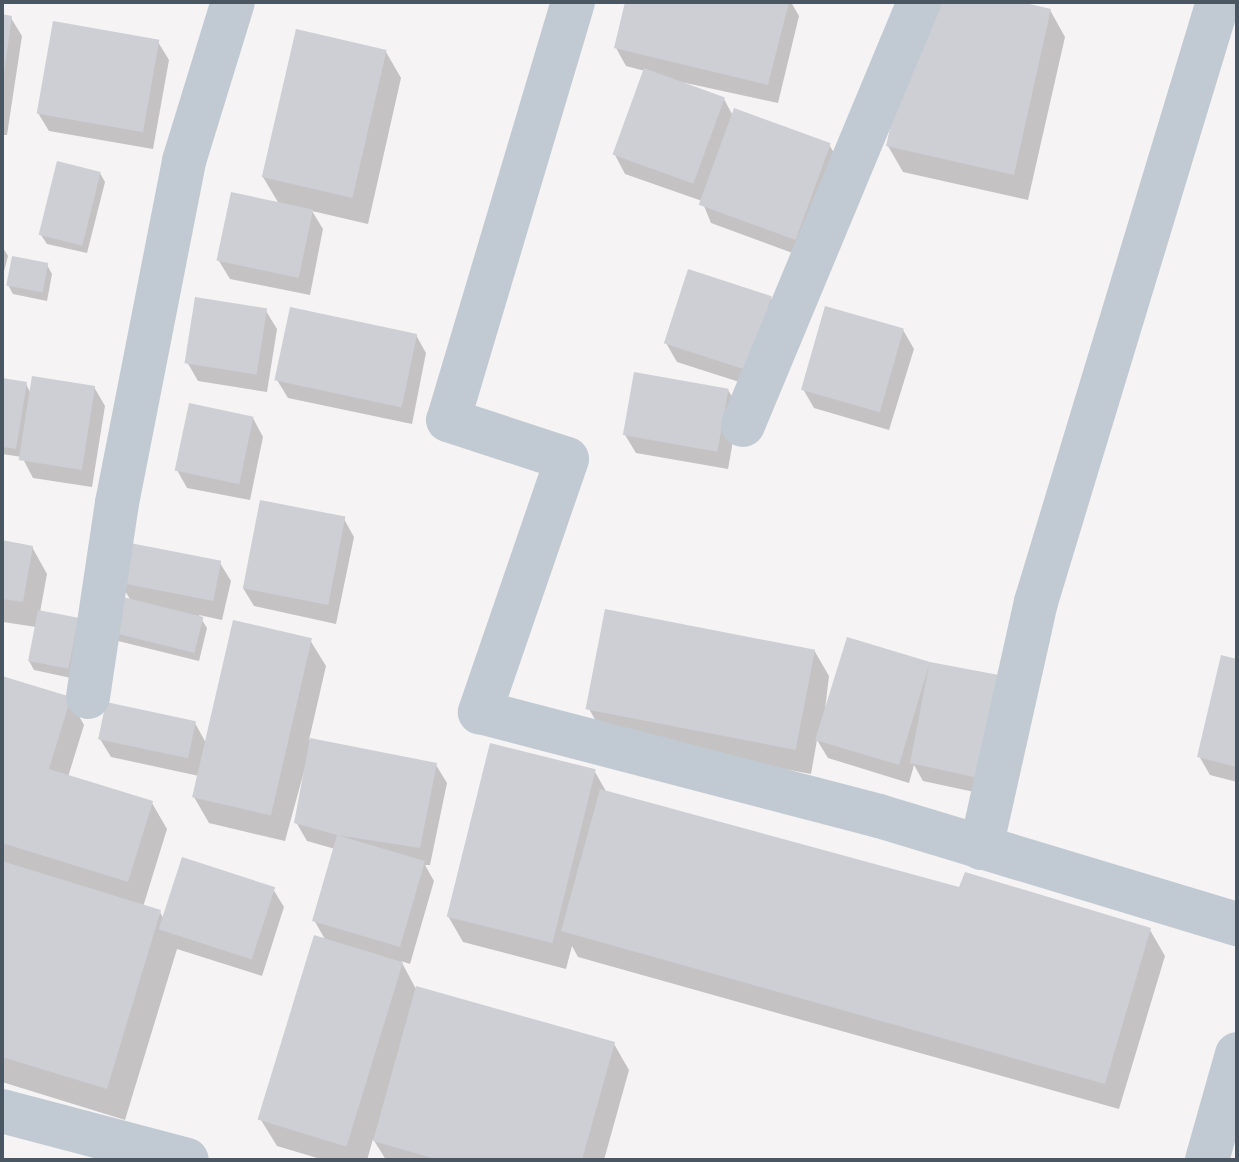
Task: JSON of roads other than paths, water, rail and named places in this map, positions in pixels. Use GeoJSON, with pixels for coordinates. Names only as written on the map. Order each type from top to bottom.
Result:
{"type":"FeatureCollection","features":[{"type":"Feature","properties":{"kind":"street"},"geometry":{"type":"LineString","coordinates":[[88,697],[117,503],[184,161],[233,2]]}},
{"type":"Feature","properties":{"kind":"street"},"geometry":{"type":"LineString","coordinates":[[573,2],[448,420],[567,459],[480,712],[879,816],[1237,924]]}},
{"type":"Feature","properties":{"kind":"street"},"geometry":{"type":"LineString","coordinates":[[743,425],[919,2]]}},
{"type":"Feature","properties":{"kind":"street"},"geometry":{"type":"LineString","coordinates":[[981,848],[1036,602],[1218,2]]}},
{"type":"Feature","properties":{"kind":"street"},"geometry":{"type":"LineString","coordinates":[[1207,1160],[1237,1054]]}},
{"type":"Feature","properties":{"kind":"street"},"geometry":{"type":"LineString","coordinates":[[2,1111],[187,1160]]}}]}
